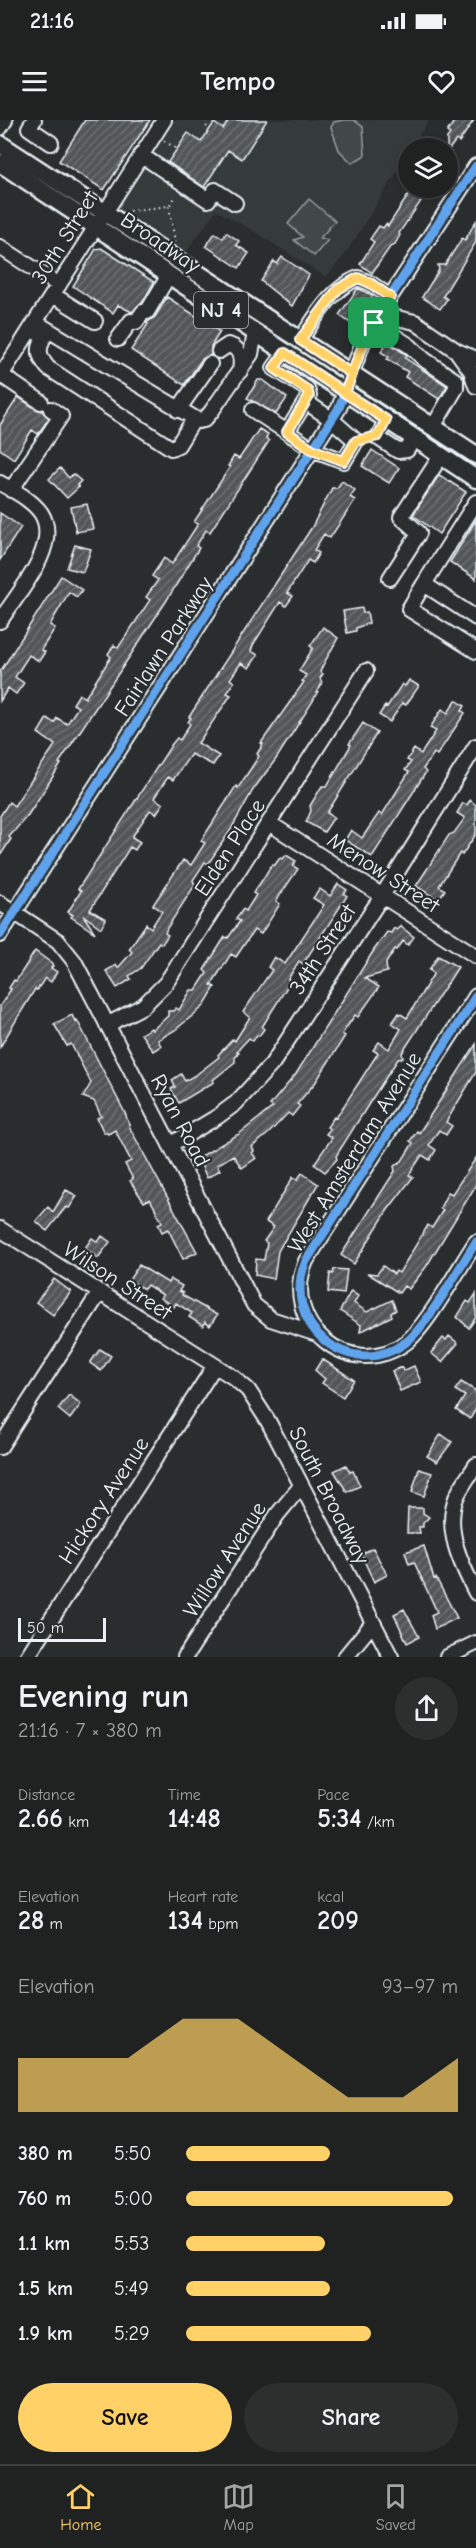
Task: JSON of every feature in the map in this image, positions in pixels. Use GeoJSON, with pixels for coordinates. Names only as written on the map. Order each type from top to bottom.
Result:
{"type":"FeatureCollection","features":[{"type":"Feature","properties":{"kind":"main road","name":"Broadway"},"geometry":{"type":"LineString","coordinates":[[0,144],[100,219],[169,275],[476,479]]}},
{"type":"Feature","properties":{"kind":"main road","name":"Broadway"},"geometry":{"type":"LineString","coordinates":[[0,163],[100,219],[300,340],[476,455]]}},
{"type":"Feature","properties":{"kind":"street"},"geometry":{"type":"LineString","coordinates":[[0,128],[5,120]]}},
{"type":"Feature","properties":{"kind":"street"},"geometry":{"type":"LineString","coordinates":[[34,120],[29,128],[51,143]]}},
{"type":"Feature","properties":{"kind":"street","name":"30th Street"},"geometry":{"type":"LineString","coordinates":[[1,374],[164,120]]}},
{"type":"Feature","properties":{"kind":"street"},"geometry":{"type":"LineString","coordinates":[[141,155],[208,200],[215,190],[236,203]]}},
{"type":"Feature","properties":{"kind":"street","name":"Fairlawn Parkway"},"geometry":{"type":"LineString","coordinates":[[0,935],[332,419],[345,393],[362,345],[376,319],[476,166]]}},
{"type":"Feature","properties":{"kind":"street"},"geometry":{"type":"LineString","coordinates":[[0,247],[95,321]]}},
{"type":"Feature","properties":{"kind":"street"},"geometry":{"type":"LineString","coordinates":[[118,339],[131,321],[136,322],[143,312],[147,312],[169,275]]}},
{"type":"Feature","properties":{"kind":"street"},"geometry":{"type":"LineString","coordinates":[[300,340],[338,289],[349,282],[358,278],[370,283],[390,297]]}},
{"type":"Feature","properties":{"kind":"street"},"geometry":{"type":"LineString","coordinates":[[376,319],[415,321],[457,351],[476,359]]}},
{"type":"Feature","properties":{"kind":"street"},"geometry":{"type":"LineString","coordinates":[[376,319],[425,360],[456,381],[456,388],[433,427]]}},
{"type":"Feature","properties":{"kind":"street"},"geometry":{"type":"LineString","coordinates":[[33,326],[194,419],[204,420],[251,354],[255,333]]}},
{"type":"Feature","properties":{"kind":"street"},"geometry":{"type":"LineString","coordinates":[[33,326],[44,337],[39,345],[39,351],[48,368],[171,448],[178,445],[194,419]]}},
{"type":"Feature","properties":{"kind":"street"},"geometry":{"type":"LineString","coordinates":[[219,351],[228,345],[237,349],[241,356],[240,371]]}},
{"type":"Feature","properties":{"kind":"street"},"geometry":{"type":"LineString","coordinates":[[457,351],[471,371],[476,386]]}},
{"type":"Feature","properties":{"kind":"street"},"geometry":{"type":"LineString","coordinates":[[285,353],[274,368],[307,390],[309,396],[287,432]]}},
{"type":"Feature","properties":{"kind":"street"},"geometry":{"type":"LineString","coordinates":[[178,410],[210,364]]}},
{"type":"Feature","properties":{"kind":"street"},"geometry":{"type":"LineString","coordinates":[[299,384],[308,368]]}},
{"type":"Feature","properties":{"kind":"street"},"geometry":{"type":"LineString","coordinates":[[0,621],[44,553],[47,540],[47,524],[41,513],[33,504],[5,486],[61,416],[1,374]]}},
{"type":"Feature","properties":{"kind":"street"},"geometry":{"type":"LineString","coordinates":[[306,402],[332,419],[356,441]]}},
{"type":"Feature","properties":{"kind":"street"},"geometry":{"type":"LineString","coordinates":[[253,410],[312,449],[344,461],[356,441],[378,436],[398,451],[407,450],[414,438]]}},
{"type":"Feature","properties":{"kind":"street"},"geometry":{"type":"LineString","coordinates":[[378,436],[386,420]]}},
{"type":"Feature","properties":{"kind":"street"},"geometry":{"type":"LineString","coordinates":[[390,578],[419,533],[401,517],[441,456]]}},
{"type":"Feature","properties":{"kind":"street"},"geometry":{"type":"LineString","coordinates":[[476,502],[471,520],[453,548],[424,584],[409,609],[476,651]]}},
{"type":"Feature","properties":{"kind":"street"},"geometry":{"type":"LineString","coordinates":[[424,584],[476,618]]}},
{"type":"Feature","properties":{"kind":"street","name":"Elden Place"},"geometry":{"type":"LineString","coordinates":[[107,1025],[142,1006],[166,983],[366,671]]}},
{"type":"Feature","properties":{"kind":"street","name":"34th Street"},"geometry":{"type":"LineString","coordinates":[[170,1145],[217,1117],[255,1085],[272,1065],[476,746]]}},
{"type":"Feature","properties":{"kind":"street","name":"Menow Street"},"geometry":{"type":"LineString","coordinates":[[269,823],[476,956]]}},
{"type":"Feature","properties":{"kind":"street","name":"Ryan Road"},"geometry":{"type":"LineString","coordinates":[[0,903],[58,941],[67,951],[254,1305],[271,1319],[317,1334]]}},
{"type":"Feature","properties":{"kind":"street","name":"West Amsterdam Avenue"},"geometry":{"type":"LineString","coordinates":[[317,1334],[303,1309],[300,1294],[300,1281],[306,1261],[476,996]]}},
{"type":"Feature","properties":{"kind":"street","name":"Wilson Street"},"geometry":{"type":"LineString","coordinates":[[0,1228],[214,1367]]}},
{"type":"Feature","properties":{"kind":"street"},"geometry":{"type":"LineString","coordinates":[[317,1334],[330,1346],[353,1355],[367,1356],[394,1350],[416,1333],[476,1242]]}},
{"type":"Feature","properties":{"kind":"street"},"geometry":{"type":"LineString","coordinates":[[0,1447],[100,1292]]}},
{"type":"Feature","properties":{"kind":"street","name":"South Broadway"},"geometry":{"type":"LineString","coordinates":[[214,1367],[233,1377],[248,1390],[258,1404],[391,1657]]}},
{"type":"Feature","properties":{"kind":"street","name":"Hickory Avenue"},"geometry":{"type":"LineString","coordinates":[[27,1657],[214,1367]]}},
{"type":"Feature","properties":{"kind":"street"},"geometry":{"type":"LineString","coordinates":[[476,1465],[456,1498],[453,1526],[459,1560],[476,1593]]}},
{"type":"Feature","properties":{"kind":"street","name":"Willow Avenue"},"geometry":{"type":"LineString","coordinates":[[185,1657],[277,1515],[301,1486]]}},
{"type":"Feature","properties":{"kind":"street"},"geometry":{"type":"LineString","coordinates":[[345,1657],[373,1623]]}},
{"type":"Feature","properties":{"kind":"street"},"geometry":{"type":"LineString","coordinates":[[447,1657],[476,1643]]}},
{"type":"Feature","properties":{"kind":"path"},"geometry":{"type":"LineString","coordinates":[[206,120],[206,126],[210,129]]}},
{"type":"Feature","properties":{"kind":"path"},"geometry":{"type":"LineString","coordinates":[[176,242],[169,206],[184,184]]}},
{"type":"Feature","properties":{"kind":"path"},"geometry":{"type":"LineString","coordinates":[[129,211],[169,206]]}},
{"type":"Feature","properties":{"kind":"shaded area"},"geometry":{"type":"Polygon","coordinates":[[[164,120],[429,120],[417,138],[398,138],[398,170],[344,256],[326,277],[216,210],[180,261],[104,212],[164,120]]]}},
{"type":"Feature","properties":{"kind":"shaded area"},"geometry":{"type":"Polygon","coordinates":[[[354,120],[363,127],[365,155],[352,163],[339,150],[331,127],[334,122],[354,120]]]}},
{"type":"Feature","properties":{"kind":"shaded area"},"geometry":{"type":"Polygon","coordinates":[[[309,199],[335,221],[320,238],[328,240],[314,256],[294,240],[303,237],[288,224],[309,199]]]}},
{"type":"Feature","properties":{"kind":"building"},"geometry":{"type":"Polygon","coordinates":[[[85,120],[150,120],[104,190],[59,161],[85,120]]]}},
{"type":"Feature","properties":{"kind":"building"},"geometry":{"type":"Polygon","coordinates":[[[229,120],[267,120],[242,159],[228,150],[204,187],[168,162],[188,133],[201,142],[214,123],[223,129],[229,120]]]}},
{"type":"Feature","properties":{"kind":"building"},"geometry":{"type":"Polygon","coordinates":[[[455,120],[474,120],[459,142],[458,138],[447,138],[450,134],[447,132],[455,120]]]}},
{"type":"Feature","properties":{"kind":"building"},"geometry":{"type":"Polygon","coordinates":[[[406,198],[423,198],[399,233],[395,244],[390,247],[372,273],[360,264],[374,242],[370,239],[379,226],[383,228],[386,224],[388,226],[406,198]]]}},
{"type":"Feature","properties":{"kind":"building"},"geometry":{"type":"Polygon","coordinates":[[[476,221],[476,242],[443,296],[447,299],[440,309],[422,297],[439,270],[438,265],[445,265],[462,238],[465,240],[476,221]]]}},
{"type":"Feature","properties":{"kind":"building"},"geometry":{"type":"Polygon","coordinates":[[[226,232],[239,241],[236,245],[249,253],[239,268],[206,246],[215,233],[223,238],[226,232]]]}},
{"type":"Feature","properties":{"kind":"building"},"geometry":{"type":"Polygon","coordinates":[[[101,248],[154,282],[142,303],[132,312],[118,305],[113,313],[73,286],[96,249],[101,248]]]}},
{"type":"Feature","properties":{"kind":"building"},"geometry":{"type":"Polygon","coordinates":[[[282,257],[309,275],[292,306],[261,281],[274,261],[277,264],[282,257]]]}},
{"type":"Feature","properties":{"kind":"building"},"geometry":{"type":"Polygon","coordinates":[[[358,288],[373,296],[353,325],[339,315],[358,288]]]}},
{"type":"Feature","properties":{"kind":"building"},"geometry":{"type":"Polygon","coordinates":[[[167,297],[220,332],[211,346],[211,355],[202,359],[184,385],[131,350],[148,324],[146,323],[155,317],[167,297]]]}},
{"type":"Feature","properties":{"kind":"building"},"geometry":{"type":"Polygon","coordinates":[[[387,342],[407,355],[405,358],[447,386],[439,399],[405,377],[408,372],[387,359],[389,357],[381,352],[387,342]]]}},
{"type":"Feature","properties":{"kind":"building"},"geometry":{"type":"Polygon","coordinates":[[[258,380],[263,380],[287,398],[276,414],[247,398],[258,380]]]}},
{"type":"Feature","properties":{"kind":"building"},"geometry":{"type":"Polygon","coordinates":[[[18,397],[42,411],[49,418],[38,434],[32,430],[14,459],[0,449],[0,425],[18,397]]]}},
{"type":"Feature","properties":{"kind":"building"},"geometry":{"type":"Polygon","coordinates":[[[259,429],[268,434],[266,438],[269,441],[210,532],[206,530],[196,546],[199,548],[165,603],[59,763],[61,764],[28,815],[9,837],[11,839],[0,856],[0,816],[9,802],[14,806],[55,745],[38,733],[47,718],[54,723],[57,718],[67,724],[78,707],[73,704],[79,694],[85,698],[111,657],[108,654],[114,645],[118,648],[150,600],[146,597],[158,580],[152,576],[164,558],[172,564],[198,524],[194,522],[230,467],[228,466],[234,456],[239,459],[259,429]]]}},
{"type":"Feature","properties":{"kind":"building"},"geometry":{"type":"Polygon","coordinates":[[[372,450],[399,468],[389,483],[362,466],[372,450]]]}},
{"type":"Feature","properties":{"kind":"building"},"geometry":{"type":"Polygon","coordinates":[[[60,468],[69,478],[73,474],[81,481],[77,485],[79,487],[67,498],[49,479],[60,468]]]}},
{"type":"Feature","properties":{"kind":"building"},"geometry":{"type":"Polygon","coordinates":[[[439,475],[466,492],[439,534],[413,515],[439,475]]]}},
{"type":"Feature","properties":{"kind":"building"},"geometry":{"type":"Polygon","coordinates":[[[342,481],[355,490],[350,497],[355,500],[330,538],[324,534],[314,550],[319,553],[313,563],[308,560],[287,593],[293,596],[286,606],[280,602],[253,645],[251,651],[258,655],[249,668],[241,663],[230,679],[234,682],[227,693],[231,695],[198,743],[219,756],[213,765],[191,754],[173,780],[168,777],[154,798],[163,804],[156,814],[150,810],[132,837],[140,842],[135,850],[130,847],[90,910],[106,919],[101,928],[83,915],[95,933],[71,917],[73,915],[68,912],[81,891],[78,889],[172,744],[177,738],[180,740],[190,724],[188,722],[191,718],[189,717],[312,527],[332,488],[337,488],[342,481]]]}},
{"type":"Feature","properties":{"kind":"building"},"geometry":{"type":"Polygon","coordinates":[[[87,504],[93,529],[76,532],[71,507],[87,504]]]}},
{"type":"Feature","properties":{"kind":"building"},"geometry":{"type":"Polygon","coordinates":[[[0,513],[21,527],[0,560],[0,513]]]}},
{"type":"Feature","properties":{"kind":"building"},"geometry":{"type":"Polygon","coordinates":[[[476,520],[476,579],[450,562],[476,520]]]}},
{"type":"Feature","properties":{"kind":"building"},"geometry":{"type":"Polygon","coordinates":[[[75,545],[91,549],[83,572],[67,568],[75,545]]]}},
{"type":"Feature","properties":{"kind":"building"},"geometry":{"type":"Polygon","coordinates":[[[61,576],[82,590],[77,597],[69,592],[50,625],[55,628],[41,650],[45,652],[39,661],[29,655],[15,677],[24,683],[16,694],[8,688],[0,701],[0,672],[61,576]]]}},
{"type":"Feature","properties":{"kind":"building"},"geometry":{"type":"Polygon","coordinates":[[[362,608],[363,613],[367,612],[369,623],[356,628],[356,631],[347,633],[343,611],[362,608]]]}},
{"type":"Feature","properties":{"kind":"building"},"geometry":{"type":"Polygon","coordinates":[[[323,627],[338,638],[320,672],[323,674],[320,678],[322,683],[313,701],[253,790],[208,864],[205,862],[193,880],[195,885],[167,928],[165,933],[168,935],[162,944],[159,942],[141,968],[129,976],[131,979],[117,988],[106,971],[116,965],[118,968],[132,952],[129,949],[146,924],[151,928],[162,911],[153,905],[183,860],[191,865],[205,843],[201,841],[236,786],[238,788],[259,756],[257,754],[263,744],[261,743],[304,682],[302,681],[306,675],[299,671],[313,648],[310,646],[323,627]]]}},
{"type":"Feature","properties":{"kind":"building"},"geometry":{"type":"Polygon","coordinates":[[[409,680],[419,686],[406,705],[402,703],[390,722],[379,715],[402,684],[405,686],[409,680]]]}},
{"type":"Feature","properties":{"kind":"building"},"geometry":{"type":"Polygon","coordinates":[[[456,700],[465,706],[462,711],[465,713],[437,755],[434,753],[423,769],[426,772],[372,857],[345,840],[351,830],[362,838],[379,813],[382,815],[409,772],[405,770],[411,762],[407,760],[414,749],[421,754],[436,731],[430,728],[442,709],[448,713],[456,700]]]}},
{"type":"Feature","properties":{"kind":"building"},"geometry":{"type":"Polygon","coordinates":[[[363,723],[377,733],[327,813],[334,817],[324,832],[306,822],[311,811],[310,806],[322,786],[327,786],[363,723]]]}},
{"type":"Feature","properties":{"kind":"building"},"geometry":{"type":"Polygon","coordinates":[[[470,800],[476,805],[476,834],[462,855],[460,853],[439,886],[445,890],[438,900],[416,886],[449,835],[454,833],[465,818],[457,813],[463,803],[467,805],[470,800]]]}},
{"type":"Feature","properties":{"kind":"building"},"geometry":{"type":"Polygon","coordinates":[[[286,855],[296,861],[293,866],[298,869],[276,901],[280,904],[261,934],[254,930],[236,957],[231,954],[211,985],[215,987],[203,1007],[175,1030],[158,1040],[161,1046],[153,1051],[141,1034],[151,1028],[152,1030],[168,1016],[168,1011],[176,1008],[179,1010],[191,990],[196,990],[207,973],[204,970],[225,937],[228,938],[240,921],[236,919],[243,909],[246,911],[256,895],[253,893],[272,864],[274,866],[280,858],[283,859],[286,855]]]}},
{"type":"Feature","properties":{"kind":"building"},"geometry":{"type":"Polygon","coordinates":[[[338,884],[347,890],[344,894],[347,896],[303,964],[299,961],[288,979],[290,982],[262,1027],[264,1029],[259,1036],[257,1035],[253,1041],[249,1038],[237,1051],[239,1052],[235,1057],[235,1062],[213,1080],[214,1082],[179,1103],[171,1089],[175,1087],[172,1080],[181,1074],[185,1081],[197,1074],[219,1057],[218,1055],[233,1039],[235,1041],[250,1017],[243,1012],[272,970],[268,967],[274,957],[285,964],[324,905],[313,898],[320,889],[330,896],[338,884]]]}},
{"type":"Feature","properties":{"kind":"building"},"geometry":{"type":"Polygon","coordinates":[[[400,926],[414,937],[408,945],[403,941],[397,950],[395,949],[386,963],[387,972],[365,978],[379,987],[358,1017],[355,1015],[342,1034],[345,1036],[315,1083],[297,1104],[300,1106],[292,1116],[288,1113],[252,1147],[254,1151],[252,1153],[256,1158],[242,1168],[233,1155],[217,1165],[220,1170],[207,1178],[198,1158],[239,1134],[273,1107],[270,1105],[296,1074],[374,950],[387,932],[391,933],[394,928],[397,930],[400,926]]]}},
{"type":"Feature","properties":{"kind":"building"},"geometry":{"type":"Polygon","coordinates":[[[35,951],[50,962],[53,966],[51,968],[57,972],[51,982],[45,978],[37,990],[35,989],[0,1047],[0,1006],[14,980],[16,981],[35,951]]]}},
{"type":"Feature","properties":{"kind":"building"},"geometry":{"type":"Polygon","coordinates":[[[438,956],[458,967],[402,1053],[403,1058],[398,1059],[336,1156],[337,1159],[325,1172],[314,1164],[332,1138],[326,1134],[330,1129],[327,1127],[334,1117],[336,1118],[378,1053],[373,1050],[379,1042],[389,1049],[401,1029],[392,1023],[399,1013],[407,1018],[434,973],[429,970],[438,956]]]}},
{"type":"Feature","properties":{"kind":"building"},"geometry":{"type":"Polygon","coordinates":[[[72,1015],[75,1021],[77,1020],[125,1113],[131,1130],[197,1252],[183,1259],[168,1229],[162,1232],[158,1224],[162,1222],[150,1199],[144,1202],[130,1181],[133,1179],[125,1164],[131,1161],[115,1130],[108,1134],[104,1133],[97,1118],[101,1116],[94,1101],[83,1097],[91,1083],[71,1044],[67,1046],[54,1024],[72,1015]]]}},
{"type":"Feature","properties":{"kind":"building"},"geometry":{"type":"Polygon","coordinates":[[[476,1044],[476,1072],[446,1122],[452,1126],[446,1135],[439,1130],[429,1145],[436,1150],[430,1160],[422,1155],[409,1175],[413,1177],[387,1211],[354,1264],[341,1255],[395,1171],[394,1166],[402,1161],[413,1143],[410,1141],[417,1131],[419,1133],[476,1044]]]}},
{"type":"Feature","properties":{"kind":"building"},"geometry":{"type":"Polygon","coordinates":[[[476,1158],[476,1185],[426,1267],[409,1289],[404,1286],[399,1293],[367,1273],[377,1274],[383,1266],[394,1274],[396,1271],[399,1273],[428,1225],[432,1228],[443,1210],[440,1208],[448,1192],[452,1194],[476,1158]]]}},
{"type":"Feature","properties":{"kind":"building"},"geometry":{"type":"Polygon","coordinates":[[[302,1173],[318,1184],[278,1251],[274,1279],[255,1275],[256,1259],[264,1260],[267,1243],[264,1241],[274,1227],[266,1222],[293,1177],[297,1180],[302,1173]]]}},
{"type":"Feature","properties":{"kind":"building"},"geometry":{"type":"Polygon","coordinates":[[[66,1190],[77,1196],[47,1231],[36,1221],[48,1207],[53,1212],[66,1190]]]}},
{"type":"Feature","properties":{"kind":"building"},"geometry":{"type":"Polygon","coordinates":[[[102,1236],[110,1242],[98,1258],[85,1248],[92,1238],[98,1242],[102,1236]]]}},
{"type":"Feature","properties":{"kind":"building"},"geometry":{"type":"Polygon","coordinates":[[[139,1265],[168,1283],[170,1279],[182,1286],[179,1291],[183,1293],[182,1295],[217,1315],[210,1326],[205,1322],[203,1326],[189,1317],[192,1313],[176,1303],[174,1307],[160,1298],[163,1295],[147,1285],[144,1289],[129,1280],[139,1265]]]}},
{"type":"Feature","properties":{"kind":"building"},"geometry":{"type":"Polygon","coordinates":[[[334,1269],[347,1270],[344,1294],[328,1292],[330,1273],[333,1274],[334,1269]]]}},
{"type":"Feature","properties":{"kind":"building"},"geometry":{"type":"Polygon","coordinates":[[[54,1279],[71,1292],[53,1315],[36,1302],[54,1279]]]}},
{"type":"Feature","properties":{"kind":"building"},"geometry":{"type":"Polygon","coordinates":[[[351,1291],[358,1296],[354,1303],[367,1312],[392,1300],[396,1310],[391,1313],[392,1316],[360,1332],[361,1325],[340,1311],[351,1291]]]}},
{"type":"Feature","properties":{"kind":"building"},"geometry":{"type":"Polygon","coordinates":[[[476,1294],[476,1317],[469,1328],[457,1317],[467,1301],[470,1303],[476,1294]]]}},
{"type":"Feature","properties":{"kind":"building"},"geometry":{"type":"Polygon","coordinates":[[[449,1336],[458,1343],[442,1362],[431,1353],[443,1338],[446,1340],[449,1336]]]}},
{"type":"Feature","properties":{"kind":"building"},"geometry":{"type":"Polygon","coordinates":[[[100,1349],[111,1356],[101,1371],[90,1363],[100,1349]]]}},
{"type":"Feature","properties":{"kind":"building"},"geometry":{"type":"Polygon","coordinates":[[[322,1359],[354,1380],[343,1397],[322,1383],[325,1379],[315,1370],[322,1359]]]}},
{"type":"Feature","properties":{"kind":"building"},"geometry":{"type":"Polygon","coordinates":[[[414,1366],[421,1382],[400,1391],[392,1371],[402,1367],[403,1371],[414,1366]]]}},
{"type":"Feature","properties":{"kind":"building"},"geometry":{"type":"Polygon","coordinates":[[[461,1382],[476,1391],[476,1409],[470,1419],[456,1410],[465,1396],[455,1390],[461,1382]]]}},
{"type":"Feature","properties":{"kind":"building"},"geometry":{"type":"Polygon","coordinates":[[[69,1395],[81,1404],[70,1419],[58,1409],[69,1395]]]}},
{"type":"Feature","properties":{"kind":"building"},"geometry":{"type":"Polygon","coordinates":[[[441,1434],[452,1442],[437,1462],[427,1456],[441,1434]]]}},
{"type":"Feature","properties":{"kind":"building"},"geometry":{"type":"Polygon","coordinates":[[[346,1465],[350,1472],[353,1471],[360,1486],[347,1492],[334,1471],[346,1465]]]}},
{"type":"Feature","properties":{"kind":"building"},"geometry":{"type":"Polygon","coordinates":[[[419,1469],[432,1473],[424,1496],[412,1492],[419,1469]]]}},
{"type":"Feature","properties":{"kind":"building"},"geometry":{"type":"Polygon","coordinates":[[[408,1508],[423,1508],[423,1513],[429,1517],[423,1523],[423,1527],[419,1527],[420,1533],[407,1533],[408,1508]]]}},
{"type":"Feature","properties":{"kind":"building"},"geometry":{"type":"Polygon","coordinates":[[[424,1546],[434,1579],[436,1578],[457,1618],[435,1629],[431,1615],[437,1612],[414,1562],[409,1564],[405,1552],[424,1546]]]}},
{"type":"Feature","properties":{"kind":"building"},"geometry":{"type":"Polygon","coordinates":[[[373,1548],[387,1575],[374,1582],[361,1554],[373,1548]]]}},
{"type":"Feature","properties":{"kind":"building"},"geometry":{"type":"Polygon","coordinates":[[[404,1609],[419,1637],[407,1643],[394,1614],[404,1609]]]}},
{"type":"Feature","properties":{"kind":"cycle path"},"geometry":{"type":"LineString","coordinates":[[0,935],[339,408],[362,345],[379,314],[476,166]]}},
{"type":"Feature","properties":{"kind":"cycle path"},"geometry":{"type":"LineString","coordinates":[[476,996],[306,1261],[300,1284],[302,1306],[311,1325],[324,1340],[342,1351],[362,1356],[384,1354],[405,1343],[423,1324],[476,1242]]}},
{"type":"Feature","properties":{"kind":"route"},"geometry":{"type":"LineString","coordinates":[[374,323],[362,345],[352,374],[345,393],[285,353],[274,368],[307,390],[309,396],[287,432],[312,449],[344,461],[356,441],[378,436],[386,420],[345,393],[352,374],[300,340],[338,289],[358,278],[370,283],[390,297],[374,323]]}}]}
